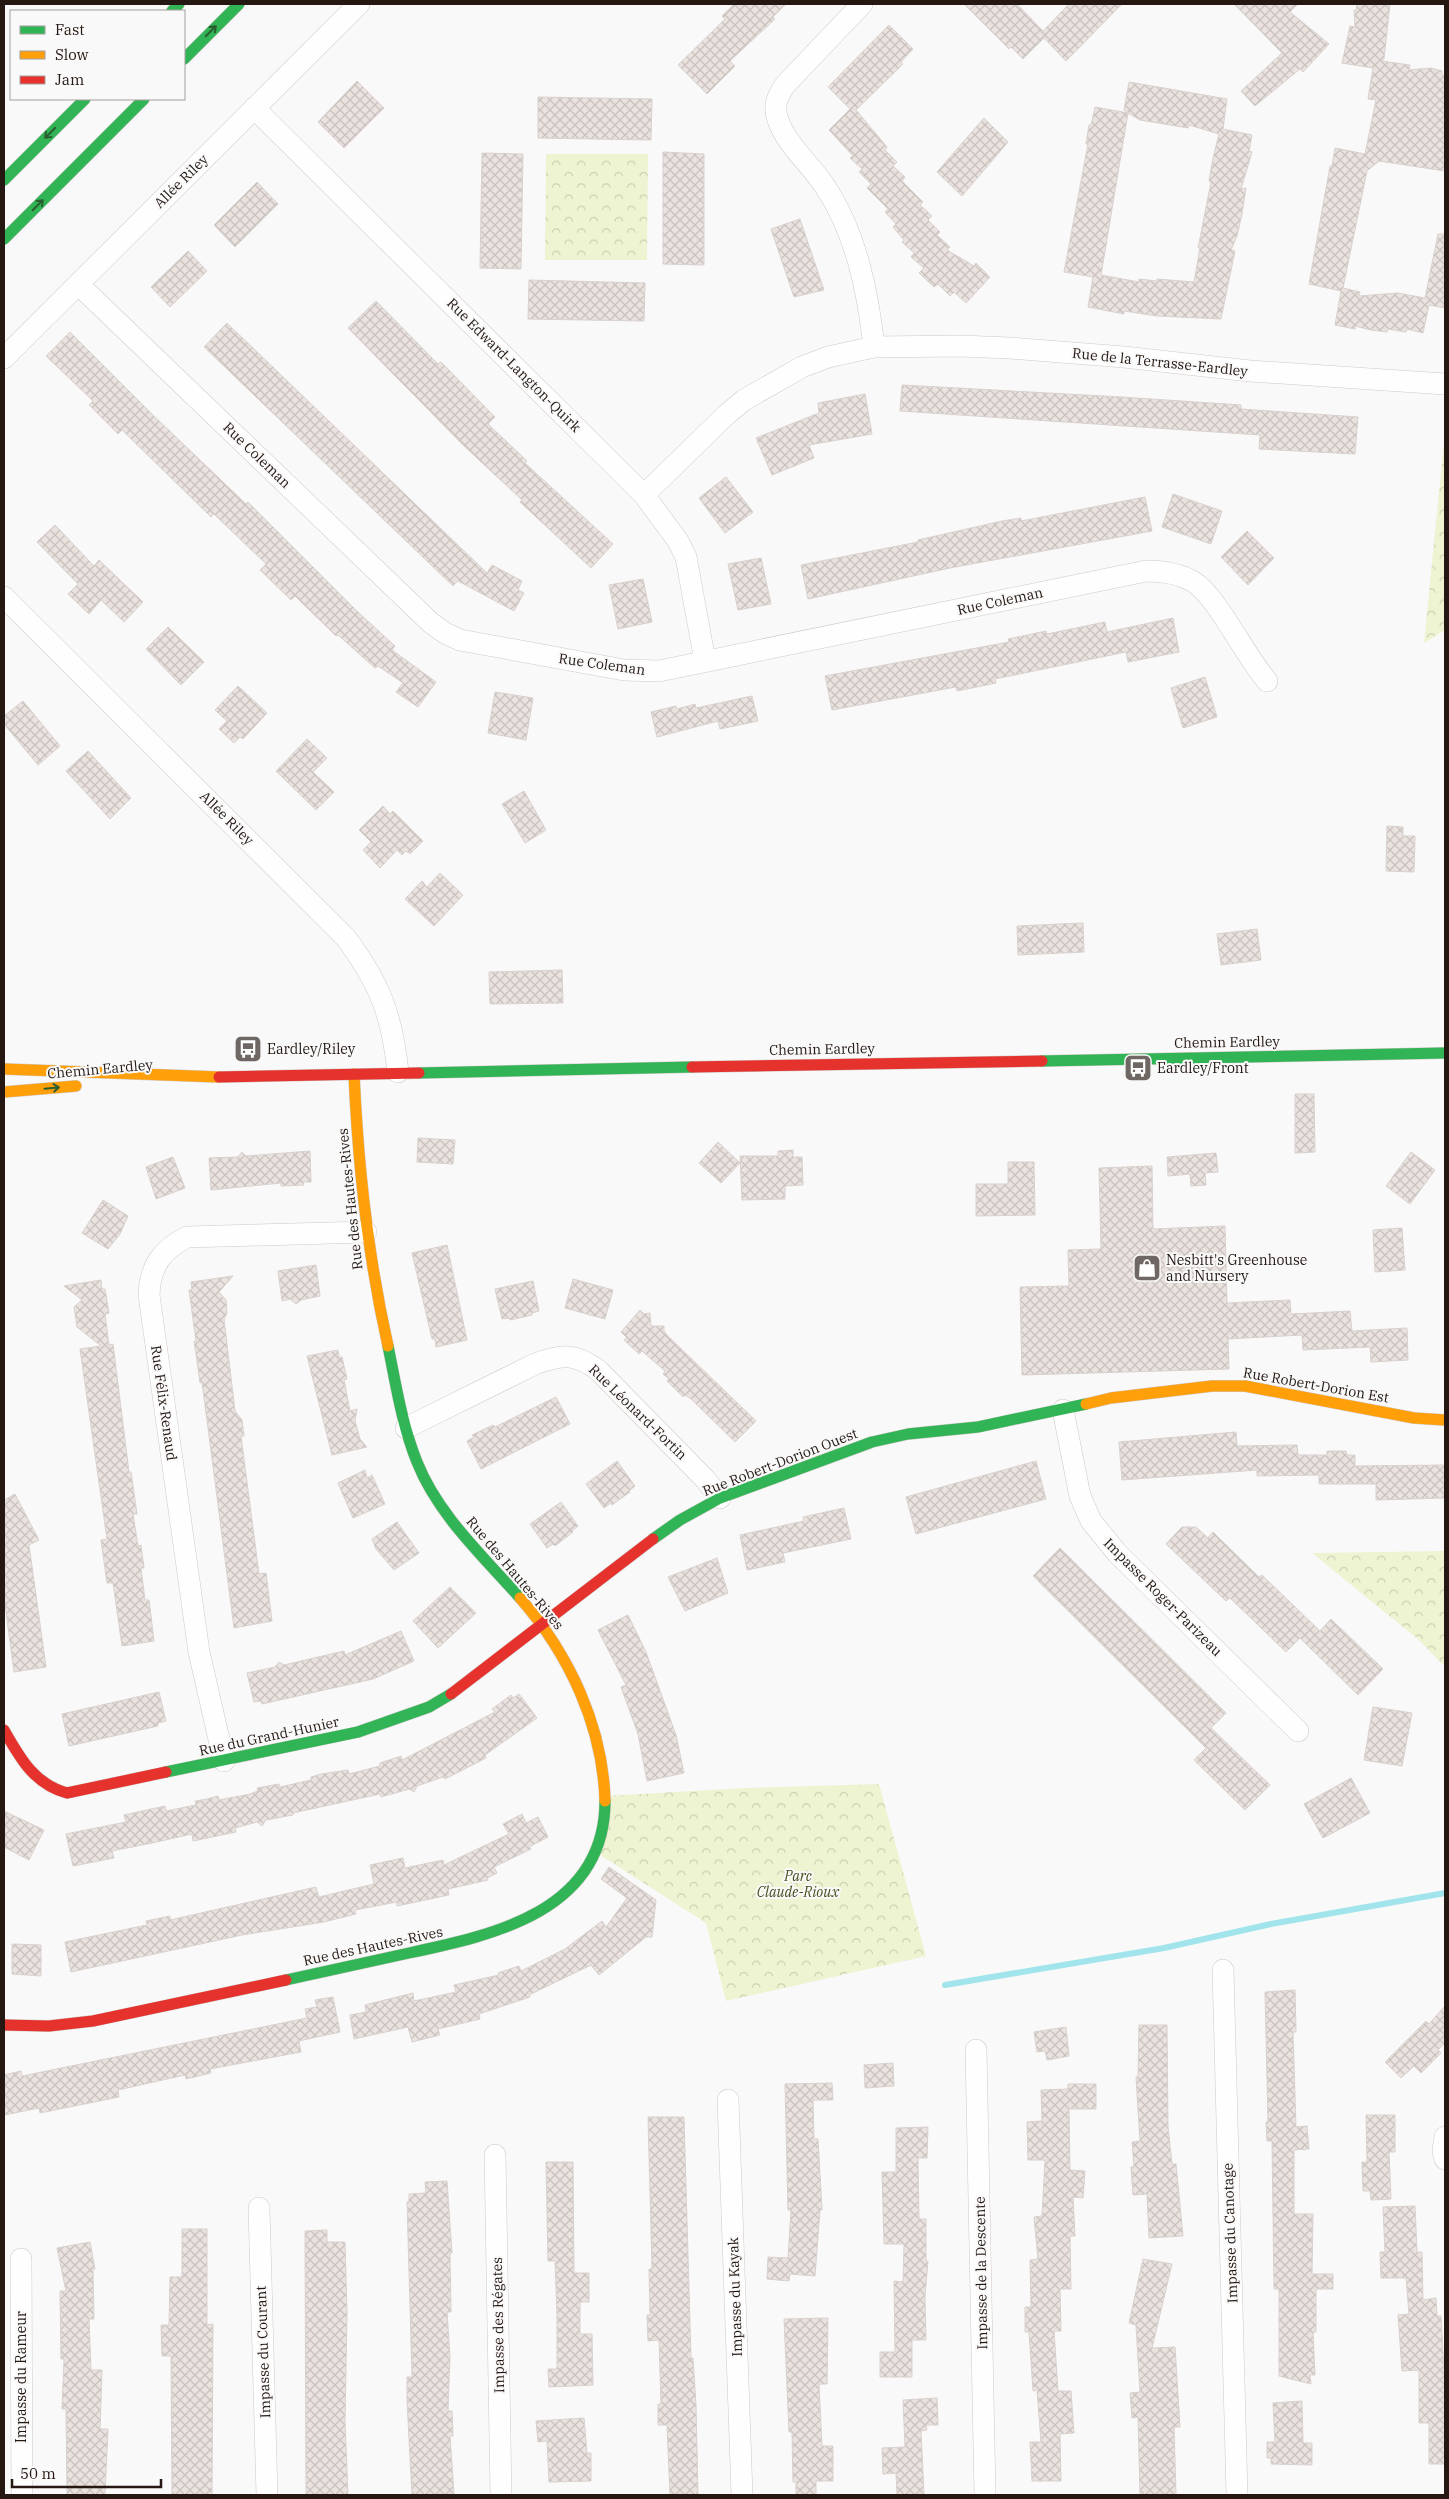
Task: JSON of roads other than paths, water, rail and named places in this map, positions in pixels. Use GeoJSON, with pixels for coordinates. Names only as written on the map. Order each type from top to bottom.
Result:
{"type":"FeatureCollection","features":[{"type":"Feature","properties":{"kind":"main road"},"geometry":{"type":"LineString","coordinates":[[185,58],[239,4]]}},
{"type":"Feature","properties":{"kind":"main road"},"geometry":{"type":"LineString","coordinates":[[4,180],[83,100]]}},
{"type":"Feature","properties":{"kind":"main road"},"geometry":{"type":"LineString","coordinates":[[4,239],[143,100]]}},
{"type":"Feature","properties":{"kind":"main road","name":"Chemin Eardley"},"geometry":{"type":"LineString","coordinates":[[4,1069],[199,1076],[1445,1053]]}},
{"type":"Feature","properties":{"kind":"main road","name":"Rue des Hautes-Rives"},"geometry":{"type":"LineString","coordinates":[[4,2025],[47,2027],[93,2021],[502,1932],[565,1895],[582,1878],[597,1853],[606,1811],[605,1796],[593,1726],[581,1693],[543,1625],[446,1514],[417,1462],[406,1428],[381,1318],[366,1232],[354,1074]]}},
{"type":"Feature","properties":{"kind":"main road","name":"Chemin Eardley"},"geometry":{"type":"LineString","coordinates":[[4,1092],[199,1076]]}},
{"type":"Feature","properties":{"kind":"main road","name":"Rue Robert-Dorion Est"},"geometry":{"type":"LineString","coordinates":[[1063,1410],[1111,1398],[1212,1386],[1245,1386],[1414,1418],[1445,1420]]}},
{"type":"Feature","properties":{"kind":"main road","name":"Rue Robert-Dorion Ouest"},"geometry":{"type":"LineString","coordinates":[[543,1625],[633,1553],[680,1520],[720,1498],[872,1442],[908,1434],[978,1428],[1063,1410]]}},
{"type":"Feature","properties":{"kind":"main road","name":"Rue du Grand-Hunier"},"geometry":{"type":"LineString","coordinates":[[4,1730],[33,1776],[43,1785],[55,1791],[67,1793],[84,1791],[358,1732],[429,1707],[460,1689],[543,1625]]}},
{"type":"Feature","properties":{"kind":"street","name":"Allée Riley"},"geometry":{"type":"LineString","coordinates":[[4,358],[359,4]]}},
{"type":"Feature","properties":{"kind":"street"},"geometry":{"type":"LineString","coordinates":[[862,4],[785,85],[778,95],[775,106],[778,122],[824,184],[847,228],[863,280],[870,312],[874,347]]}},
{"type":"Feature","properties":{"kind":"street","name":"Rue Edward-Langton-Quirk"},"geometry":{"type":"LineString","coordinates":[[254,108],[644,495],[678,541],[686,557],[705,661]]}},
{"type":"Feature","properties":{"kind":"street","name":"Rue Coleman"},"geometry":{"type":"LineString","coordinates":[[78,284],[424,616],[445,633],[460,640],[624,670],[659,671],[1136,573],[1163,571],[1181,576],[1195,583],[1209,596],[1253,666],[1267,682]]}},
{"type":"Feature","properties":{"kind":"street","name":"Rue de la Terrasse-Eardley"},"geometry":{"type":"LineString","coordinates":[[644,495],[726,415],[744,400],[802,367],[828,357],[874,347],[960,346],[1010,348],[1124,357],[1250,371],[1445,384]]}},
{"type":"Feature","properties":{"kind":"street","name":"Allée Riley"},"geometry":{"type":"LineString","coordinates":[[4,597],[346,938],[369,972],[384,1002],[392,1028],[398,1072]]}},
{"type":"Feature","properties":{"kind":"street","name":"Rue Félix-Renaud"},"geometry":{"type":"LineString","coordinates":[[224,1761],[199,1652],[149,1295],[149,1279],[154,1265],[164,1252],[187,1237],[366,1232]]}},
{"type":"Feature","properties":{"kind":"street","name":"Rue Léonard-Fortin"},"geometry":{"type":"LineString","coordinates":[[406,1428],[535,1364],[554,1357],[570,1356],[584,1360],[598,1370],[705,1479],[720,1498]]}},
{"type":"Feature","properties":{"kind":"street","name":"Impasse Roger-Parizeau"},"geometry":{"type":"LineString","coordinates":[[1063,1410],[1080,1496],[1091,1521],[1117,1553],[1298,1731]]}},
{"type":"Feature","properties":{"kind":"street","name":"Impasse du Canotage"},"geometry":{"type":"LineString","coordinates":[[1223,1970],[1237,2495]]}},
{"type":"Feature","properties":{"kind":"street","name":"Impasse de la Descente"},"geometry":{"type":"LineString","coordinates":[[976,2050],[985,2495]]}},
{"type":"Feature","properties":{"kind":"street","name":"Impasse du Kayak"},"geometry":{"type":"LineString","coordinates":[[728,2100],[742,2495]]}},
{"type":"Feature","properties":{"kind":"street"},"geometry":{"type":"LineString","coordinates":[[1445,2137],[1443,2151],[1445,2159]]}},
{"type":"Feature","properties":{"kind":"street","name":"Impasse des Régates"},"geometry":{"type":"LineString","coordinates":[[495,2155],[502,2495]]}},
{"type":"Feature","properties":{"kind":"street","name":"Impasse du Courant"},"geometry":{"type":"LineString","coordinates":[[259,2208],[267,2495]]}},
{"type":"Feature","properties":{"kind":"street","name":"Impasse du Rameur"},"geometry":{"type":"LineString","coordinates":[[21,2259],[22,2495]]}},
{"type":"Feature","properties":{"kind":"waterway"},"geometry":{"type":"LineString","coordinates":[[945,1985],[1164,1948],[1271,1924],[1445,1893]]}},
{"type":"Feature","properties":{"kind":"place","name":"Eardley/Riley"},"geometry":{"type":"Point","coordinates":[248,1049]}},
{"type":"Feature","properties":{"kind":"place","name":"Eardley/Front"},"geometry":{"type":"Point","coordinates":[1138,1068]}},
{"type":"Feature","properties":{"kind":"place","name":"Nesbitt's Greenhouse and Nursery"},"geometry":{"type":"Point","coordinates":[1147,1268]}},
{"type":"Feature","properties":{"kind":"park label","name":"Parc Claude-Rioux"},"geometry":{"type":"Point","coordinates":[798,1884]}}]}
